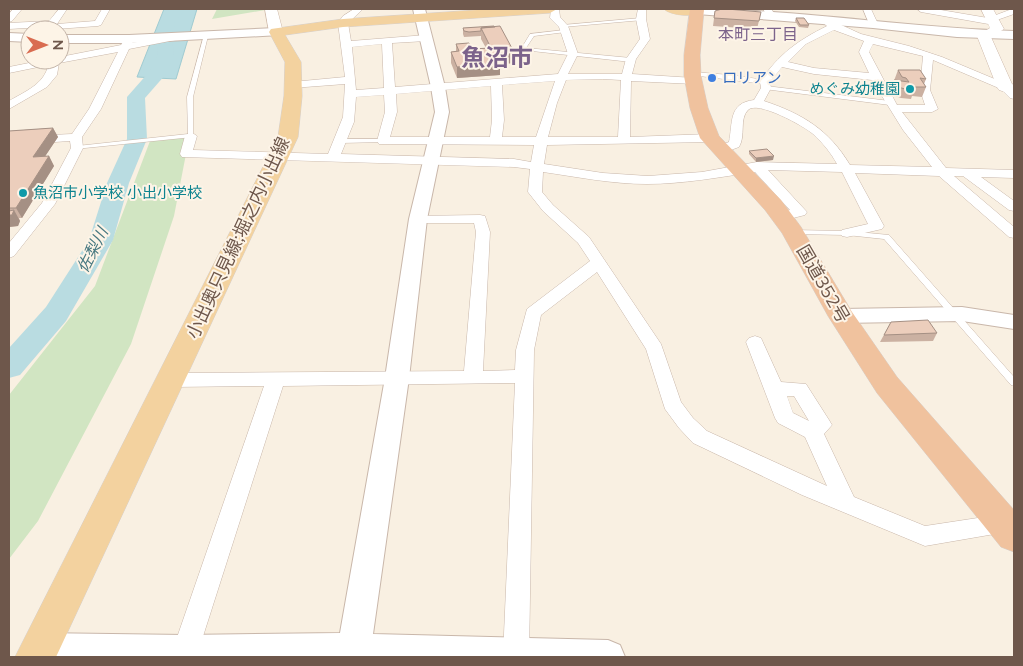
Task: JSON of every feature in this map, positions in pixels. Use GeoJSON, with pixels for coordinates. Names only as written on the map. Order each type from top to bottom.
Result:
{"type":"FeatureCollection","features":[{"type":"Feature","properties":{"kind":"highway","name":"国道352号"},"geometry":{"type":"LineString","coordinates":[[697,10],[692,57],[694,78],[704,124],[715,144],[749,168],[787,224],[841,316],[887,385],[1009,530]]}},
{"type":"Feature","properties":{"kind":"main road"},"geometry":{"type":"LineString","coordinates":[[271,9],[276,32],[419,13],[550,9]]}},
{"type":"Feature","properties":{"kind":"main road"},"geometry":{"type":"LineString","coordinates":[[671,9],[697,10]]}},
{"type":"Feature","properties":{"kind":"main road"},"geometry":{"type":"LineString","coordinates":[[993,22],[984,36],[1011,91]]}},
{"type":"Feature","properties":{"kind":"main road","name":"小出奥只見線;堀之内小出線"},"geometry":{"type":"LineString","coordinates":[[36,654],[288,137],[293,96],[293,62],[276,32]]}},
{"type":"Feature","properties":{"kind":"street"},"geometry":{"type":"LineString","coordinates":[[9,19],[18,9]]}},
{"type":"Feature","properties":{"kind":"street"},"geometry":{"type":"LineString","coordinates":[[55,20],[62,9]]}},
{"type":"Feature","properties":{"kind":"street"},"geometry":{"type":"LineString","coordinates":[[70,26],[98,24],[106,9]]}},
{"type":"Feature","properties":{"kind":"street"},"geometry":{"type":"LineString","coordinates":[[333,158],[348,119],[352,94],[343,23],[346,18],[359,9]]}},
{"type":"Feature","properties":{"kind":"street"},"geometry":{"type":"LineString","coordinates":[[555,9],[555,18],[563,28],[573,54],[560,77],[540,142],[536,166],[535,192],[548,208],[584,240],[655,348],[672,404],[690,427],[700,437],[810,489],[925,536],[1009,530]]}},
{"type":"Feature","properties":{"kind":"street"},"geometry":{"type":"LineString","coordinates":[[867,9],[874,24]]}},
{"type":"Feature","properties":{"kind":"street"},"geometry":{"type":"LineString","coordinates":[[921,9],[993,22],[1014,35]]}},
{"type":"Feature","properties":{"kind":"street"},"geometry":{"type":"LineString","coordinates":[[697,10],[769,13],[829,24],[993,22],[1014,11]]}},
{"type":"Feature","properties":{"kind":"street"},"geometry":{"type":"LineString","coordinates":[[354,650],[397,378],[418,219],[442,112],[438,87],[419,13]]}},
{"type":"Feature","properties":{"kind":"street"},"geometry":{"type":"LineString","coordinates":[[624,141],[626,78],[631,60],[645,39],[641,14]]}},
{"type":"Feature","properties":{"kind":"street"},"geometry":{"type":"LineString","coordinates":[[829,24],[870,40],[928,55],[1011,91]]}},
{"type":"Feature","properties":{"kind":"street"},"geometry":{"type":"LineString","coordinates":[[758,102],[780,63],[803,42],[829,24]]}},
{"type":"Feature","properties":{"kind":"street"},"geometry":{"type":"LineString","coordinates":[[70,57],[126,44],[172,38],[276,32]]}},
{"type":"Feature","properties":{"kind":"street"},"geometry":{"type":"LineString","coordinates":[[347,44],[426,38]]}},
{"type":"Feature","properties":{"kind":"street"},"geometry":{"type":"LineString","coordinates":[[70,39],[126,44]]}},
{"type":"Feature","properties":{"kind":"street"},"geometry":{"type":"LineString","coordinates":[[387,40],[391,112],[383,141],[433,151],[603,177],[648,180],[702,176],[749,168],[845,168],[1014,174]]}},
{"type":"Feature","properties":{"kind":"street"},"geometry":{"type":"LineString","coordinates":[[870,40],[864,52],[875,77],[893,105],[942,171],[1014,234]]}},
{"type":"Feature","properties":{"kind":"street"},"geometry":{"type":"LineString","coordinates":[[9,253],[48,204],[79,144],[126,44]]}},
{"type":"Feature","properties":{"kind":"street"},"geometry":{"type":"LineString","coordinates":[[893,105],[932,109],[926,90],[928,55]]}},
{"type":"Feature","properties":{"kind":"street"},"geometry":{"type":"LineString","coordinates":[[780,63],[814,71],[875,77]]}},
{"type":"Feature","properties":{"kind":"street"},"geometry":{"type":"LineString","coordinates":[[9,106],[43,85],[54,70]]}},
{"type":"Feature","properties":{"kind":"street"},"geometry":{"type":"LineString","coordinates":[[352,94],[560,77],[694,78]]}},
{"type":"Feature","properties":{"kind":"street"},"geometry":{"type":"LineString","coordinates":[[292,84],[349,80]]}},
{"type":"Feature","properties":{"kind":"street"},"geometry":{"type":"LineString","coordinates":[[496,82],[498,120],[496,141]]}},
{"type":"Feature","properties":{"kind":"street"},"geometry":{"type":"LineString","coordinates":[[188,137],[186,154],[333,158],[433,151],[496,141],[624,141],[735,144],[738,136],[738,120],[742,109],[758,102],[815,129],[824,137],[845,168],[878,226],[847,233]]}},
{"type":"Feature","properties":{"kind":"street"},"geometry":{"type":"LineString","coordinates":[[9,141],[79,144]]}},
{"type":"Feature","properties":{"kind":"street"},"geometry":{"type":"LineString","coordinates":[[966,172],[1014,207]]}},
{"type":"Feature","properties":{"kind":"street"},"geometry":{"type":"LineString","coordinates":[[418,219],[480,219],[483,232],[472,378]]}},
{"type":"Feature","properties":{"kind":"street"},"geometry":{"type":"LineString","coordinates":[[516,656],[525,350],[533,313],[598,263]]}},
{"type":"Feature","properties":{"kind":"street"},"geometry":{"type":"LineString","coordinates":[[841,316],[954,315],[1014,322]]}},
{"type":"Feature","properties":{"kind":"street"},"geometry":{"type":"LineString","coordinates":[[755,342],[785,418],[813,432],[846,504]]}},
{"type":"Feature","properties":{"kind":"street"},"geometry":{"type":"LineString","coordinates":[[171,380],[525,376]]}},
{"type":"Feature","properties":{"kind":"street"},"geometry":{"type":"LineString","coordinates":[[185,652],[276,379]]}},
{"type":"Feature","properties":{"kind":"street"},"geometry":{"type":"LineString","coordinates":[[775,389],[799,389],[822,425],[813,432]]}},
{"type":"Feature","properties":{"kind":"street"},"geometry":{"type":"LineString","coordinates":[[36,654],[354,650],[516,656],[608,657]]}},
{"type":"Feature","properties":{"kind":"lane"},"geometry":{"type":"LineString","coordinates":[[631,60],[523,49],[532,35],[641,14]]}},
{"type":"Feature","properties":{"kind":"lane"},"geometry":{"type":"LineString","coordinates":[[79,144],[188,137],[190,97],[206,36]]}},
{"type":"Feature","properties":{"kind":"lane"},"geometry":{"type":"LineString","coordinates":[[694,78],[730,77],[766,85],[893,105]]}},
{"type":"Feature","properties":{"kind":"lane"},"geometry":{"type":"LineString","coordinates":[[340,141],[383,141]]}},
{"type":"Feature","properties":{"kind":"lane"},"geometry":{"type":"LineString","coordinates":[[787,224],[886,238],[1014,383]]}},
{"type":"Feature","properties":{"kind":"green space"},"geometry":{"type":"Polygon","coordinates":[[[217,9],[271,9],[212,19],[217,9]]]}},
{"type":"Feature","properties":{"kind":"green space"},"geometry":{"type":"Polygon","coordinates":[[[191,136],[174,216],[131,344],[38,521],[9,559],[9,395],[95,286],[150,141],[191,136]]]}},
{"type":"Feature","properties":{"kind":"water"},"geometry":{"type":"Polygon","coordinates":[[[164,9],[197,9],[176,79],[137,77],[164,9]]]}},
{"type":"Feature","properties":{"kind":"building"},"geometry":{"type":"Polygon","coordinates":[[[722,9],[761,12],[759,21],[714,18],[715,11],[722,9]]]}},
{"type":"Feature","properties":{"kind":"building"},"geometry":{"type":"Polygon","coordinates":[[[796,18],[804,18],[809,25],[800,25],[796,18]]]}},
{"type":"Feature","properties":{"kind":"building"},"geometry":{"type":"Polygon","coordinates":[[[494,26],[481,28],[481,31],[469,32],[464,31],[463,28],[494,26]]]}},
{"type":"Feature","properties":{"kind":"building"},"geometry":{"type":"Polygon","coordinates":[[[500,26],[514,52],[495,53],[500,63],[457,67],[451,52],[459,51],[456,44],[469,43],[471,49],[491,48],[481,28],[500,26]]]}},
{"type":"Feature","properties":{"kind":"building"},"geometry":{"type":"Polygon","coordinates":[[[898,70],[920,70],[926,79],[920,78],[926,87],[912,87],[914,90],[898,87],[894,80],[909,82],[906,78],[902,77],[898,70]]]}},
{"type":"Feature","properties":{"kind":"building","name":"魚沼市小学校 小出小学校"},"geometry":{"type":"Polygon","coordinates":[[[53,128],[33,157],[49,156],[16,208],[9,208],[9,131],[53,128]]]}},
{"type":"Feature","properties":{"kind":"building"},"geometry":{"type":"Polygon","coordinates":[[[767,149],[774,156],[756,158],[749,151],[767,149]]]}},
{"type":"Feature","properties":{"kind":"building"},"geometry":{"type":"Polygon","coordinates":[[[14,210],[12,215],[9,215],[9,211],[14,210]]]}},
{"type":"Feature","properties":{"kind":"building"},"geometry":{"type":"Polygon","coordinates":[[[928,320],[937,333],[884,335],[891,322],[928,320]]]}},
{"type":"Feature","properties":{"kind":"waterway","name":"佐梨川"},"geometry":{"type":"LineString","coordinates":[[9,367],[56,314],[101,240],[118,183],[137,139],[136,97],[157,74],[166,55],[164,37],[168,21],[178,9]]}},
{"type":"Feature","properties":{"kind":"place","name":"ロリアン"},"geometry":{"type":"Point","coordinates":[712,78]}},
{"type":"Feature","properties":{"kind":"place","name":"めぐみ幼稚園"},"geometry":{"type":"Point","coordinates":[910,89]}},
{"type":"Feature","properties":{"kind":"place","name":"魚沼市小学校 小出小学校"},"geometry":{"type":"Point","coordinates":[23,193]}},
{"type":"Feature","properties":{"kind":"district","name":"本町三丁目"},"geometry":{"type":"Point","coordinates":[758,34]}},
{"type":"Feature","properties":{"kind":"district","name":"魚沼市"},"geometry":{"type":"Point","coordinates":[497,58]}}]}
